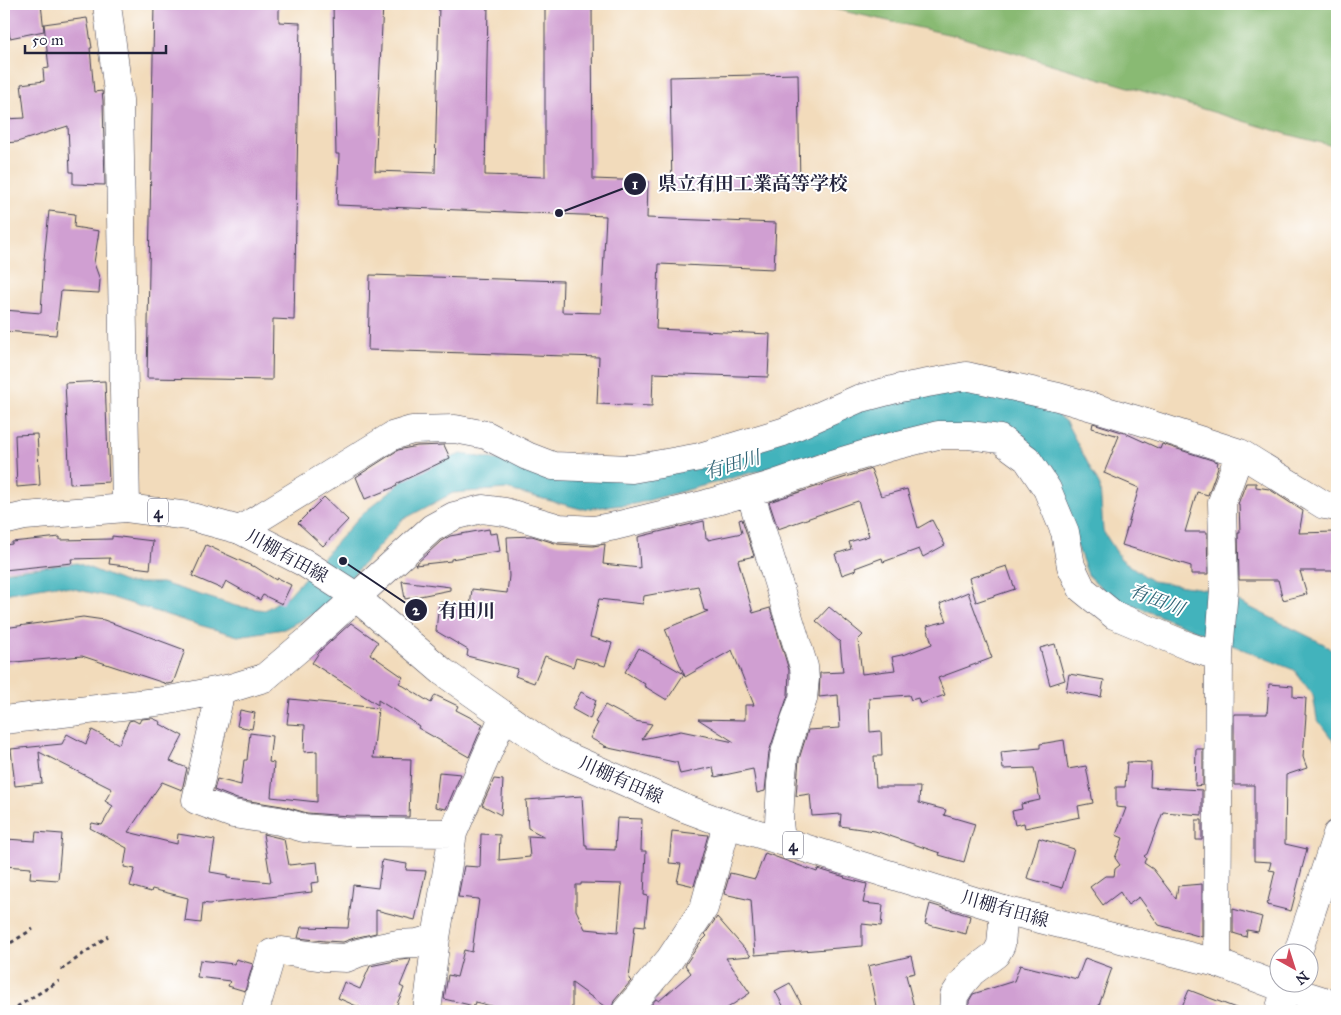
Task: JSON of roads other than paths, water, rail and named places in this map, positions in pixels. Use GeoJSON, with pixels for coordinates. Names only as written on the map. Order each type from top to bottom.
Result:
{"type":"FeatureCollection","features":[{"type":"Feature","properties":{"kind":"main road"},"geometry":{"type":"LineString","coordinates":[[106,4],[120,100],[126,508]]}},
{"type":"Feature","properties":{"kind":"main road"},"geometry":{"type":"LineString","coordinates":[[240,530],[392,436],[412,430],[455,430],[486,435],[527,456],[553,466],[632,468],[700,457],[783,432],[858,399],[900,388],[966,376],[1058,397],[1240,453],[1324,505],[1337,507]]}},
{"type":"Feature","properties":{"kind":"main road"},"geometry":{"type":"LineString","coordinates":[[4,720],[164,701],[231,688],[264,678],[311,638],[354,595],[432,528],[454,516],[482,509],[505,512],[559,528],[594,530],[750,492],[833,464],[938,435],[969,435],[1000,439],[1026,458],[1047,489],[1065,532],[1071,566],[1082,589],[1114,615],[1188,646],[1219,655]]}},
{"type":"Feature","properties":{"kind":"main road"},"geometry":{"type":"LineString","coordinates":[[1216,963],[1219,655],[1224,589],[1222,502],[1240,453]]}},
{"type":"Feature","properties":{"kind":"main road"},"geometry":{"type":"LineString","coordinates":[[750,492],[804,667],[803,699],[784,756],[779,822],[781,841]]}},
{"type":"Feature","properties":{"kind":"main road","name":"川棚有田線"},"geometry":{"type":"LineString","coordinates":[[4,521],[25,516],[126,508],[188,516],[240,530],[303,562],[354,595],[443,672],[553,750],[684,808],[727,824],[1004,910],[1216,963],[1285,994],[1337,1005]]}},
{"type":"Feature","properties":{"kind":"main road"},"geometry":{"type":"LineString","coordinates":[[221,690],[196,800],[233,814],[304,828],[348,832],[453,833]]}},
{"type":"Feature","properties":{"kind":"main road"},"geometry":{"type":"LineString","coordinates":[[427,1011],[436,938],[453,833],[504,715]]}},
{"type":"Feature","properties":{"kind":"main road"},"geometry":{"type":"LineString","coordinates":[[626,1011],[670,959],[704,908],[727,824]]}},
{"type":"Feature","properties":{"kind":"main road"},"geometry":{"type":"LineString","coordinates":[[1301,942],[1337,834]]}},
{"type":"Feature","properties":{"kind":"main road"},"geometry":{"type":"LineString","coordinates":[[953,1011],[954,996],[961,985],[972,972],[996,954],[1001,945],[1004,910]]}},
{"type":"Feature","properties":{"kind":"main road"},"geometry":{"type":"LineString","coordinates":[[256,1011],[272,953],[282,951],[346,958],[378,948],[417,943],[436,938]]}},
{"type":"Feature","properties":{"kind":"water","name":"有田川"},"geometry":{"type":"Polygon","coordinates":[[[951,383],[1043,403],[1066,422],[1100,486],[1103,531],[1121,559],[1152,581],[1217,591],[1324,644],[1337,655],[1337,743],[1317,719],[1313,695],[1294,670],[1110,596],[1088,575],[1056,477],[1033,448],[878,439],[635,504],[581,509],[506,489],[453,493],[402,520],[324,608],[284,629],[238,636],[110,597],[56,585],[4,594],[4,572],[77,563],[127,583],[162,583],[236,606],[265,610],[290,594],[361,515],[415,471],[461,454],[518,463],[578,480],[951,383]]]}},
{"type":"Feature","properties":{"kind":"place","name":"県立有田工業高等学校"},"geometry":{"type":"Point","coordinates":[559,213]}},
{"type":"Feature","properties":{"kind":"place","name":"有田川"},"geometry":{"type":"Point","coordinates":[343,561]}}]}
